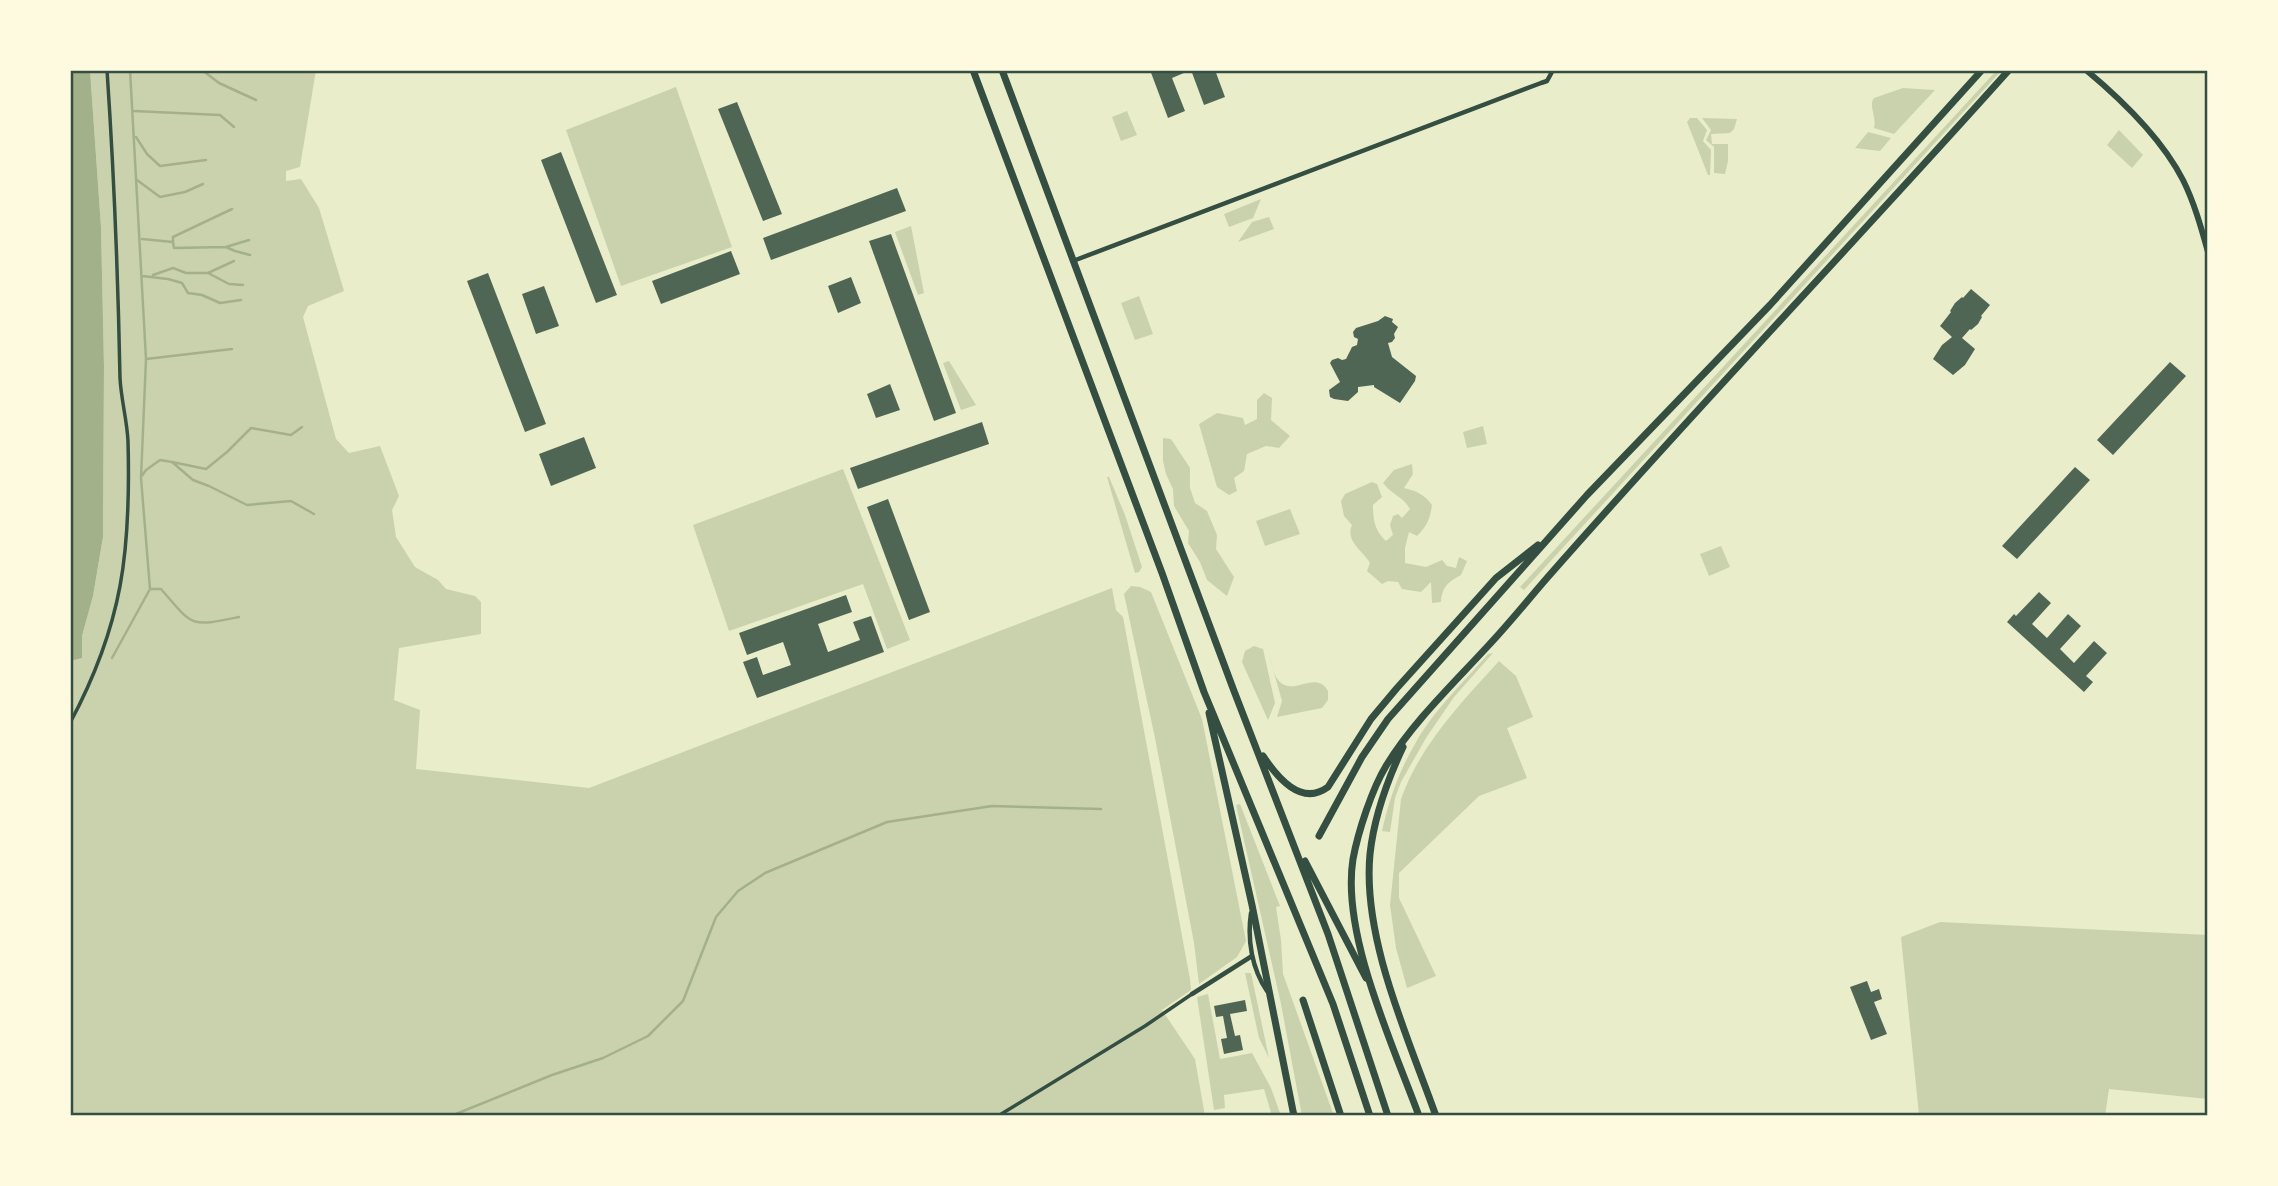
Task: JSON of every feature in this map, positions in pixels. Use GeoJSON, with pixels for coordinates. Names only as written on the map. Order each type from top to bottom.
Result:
{"type":"FeatureCollection","features":[{"type":"Feature","properties":{"kind":"main road"},"geometry":{"type":"LineString","coordinates":[[974,70],[1160,566],[1204,692],[1334,1004],[1370,1116]]}},
{"type":"Feature","properties":{"kind":"main road"},"geometry":{"type":"LineString","coordinates":[[1002,70],[1293,839],[1328,934],[1388,1116]]}},
{"type":"Feature","properties":{"kind":"main road"},"geometry":{"type":"LineString","coordinates":[[1319,836],[1362,757],[1388,719],[1552,534],[1644,434],[1770,305],[1982,70]]}},
{"type":"Feature","properties":{"kind":"main road"},"geometry":{"type":"LineString","coordinates":[[1419,1116],[1372,989],[1356,929],[1352,894],[1353,859],[1374,789],[1388,763],[1428,709],[2009,70]]}},
{"type":"Feature","properties":{"kind":"main road"},"geometry":{"type":"LineString","coordinates":[[2085,70],[2124,104],[2170,160],[2192,201],[2208,252]]}},
{"type":"Feature","properties":{"kind":"main road"},"geometry":{"type":"LineString","coordinates":[[1255,744],[1286,786],[1309,794],[1322,792],[1334,780],[1371,719],[1397,688],[1496,578],[1552,534]]}},
{"type":"Feature","properties":{"kind":"main road"},"geometry":{"type":"LineString","coordinates":[[1204,692],[1272,999],[1294,1116]]}},
{"type":"Feature","properties":{"kind":"main road"},"geometry":{"type":"LineString","coordinates":[[1409,733],[1390,775],[1376,823],[1370,865],[1371,900],[1383,965],[1436,1116]]}},
{"type":"Feature","properties":{"kind":"main road"},"geometry":{"type":"LineString","coordinates":[[1293,839],[1372,989]]}},
{"type":"Feature","properties":{"kind":"main road"},"geometry":{"type":"LineString","coordinates":[[1303,1000],[1342,1116]]}},
{"type":"Feature","properties":{"kind":"street"},"geometry":{"type":"LineString","coordinates":[[70,723],[99,663],[111,629],[122,581],[128,527],[128,437],[120,388],[117,254],[107,70]]}},
{"type":"Feature","properties":{"kind":"street"},"geometry":{"type":"LineString","coordinates":[[1073,261],[1547,81],[1553,70]]}},
{"type":"Feature","properties":{"kind":"street"},"geometry":{"type":"LineString","coordinates":[[1252,905],[1249,927],[1252,956],[1259,980],[1272,999]]}},
{"type":"Feature","properties":{"kind":"street"},"geometry":{"type":"LineString","coordinates":[[998,1116],[1146,1027],[1252,956]]}},
{"type":"Feature","properties":{"kind":"shaded area"},"geometry":{"type":"Polygon","coordinates":[[[70,70],[90,70],[101,227],[104,366],[103,537],[93,596],[82,636],[82,658],[70,661],[70,70]]]}},
{"type":"Feature","properties":{"kind":"shaded area"},"geometry":{"type":"Polygon","coordinates":[[[90,70],[316,70],[300,167],[286,171],[286,181],[301,179],[319,208],[344,291],[308,306],[303,317],[336,439],[349,453],[380,446],[399,496],[392,510],[396,537],[415,567],[438,580],[446,589],[475,596],[481,602],[481,634],[399,648],[394,700],[420,710],[416,769],[589,788],[1112,588],[1116,610],[1123,617],[1190,979],[1191,990],[1162,1010],[1195,1059],[1205,1116],[70,1116],[70,661],[82,657],[82,636],[93,596],[103,537],[104,366],[101,227],[90,70]]]}},
{"type":"Feature","properties":{"kind":"shaded area"},"geometry":{"type":"Polygon","coordinates":[[[1997,70],[2002,70],[1524,590],[1520,587],[1997,70]]]}},
{"type":"Feature","properties":{"kind":"shaded area"},"geometry":{"type":"Polygon","coordinates":[[[676,87],[732,247],[621,286],[566,130],[676,87]]]}},
{"type":"Feature","properties":{"kind":"shaded area"},"geometry":{"type":"Polygon","coordinates":[[[1903,88],[1935,90],[1894,134],[1874,128],[1874,98],[1903,88]]]}},
{"type":"Feature","properties":{"kind":"shaded area"},"geometry":{"type":"Polygon","coordinates":[[[1127,111],[1137,135],[1121,141],[1112,117],[1127,111]]]}},
{"type":"Feature","properties":{"kind":"shaded area"},"geometry":{"type":"Polygon","coordinates":[[[1690,118],[1697,118],[1707,130],[1703,141],[1711,150],[1710,175],[1687,122],[1690,118]]]}},
{"type":"Feature","properties":{"kind":"shaded area"},"geometry":{"type":"Polygon","coordinates":[[[1702,118],[1737,119],[1730,133],[1711,134],[1712,144],[1728,144],[1725,174],[1714,173],[1714,147],[1706,140],[1711,130],[1702,118]]]}},
{"type":"Feature","properties":{"kind":"shaded area"},"geometry":{"type":"Polygon","coordinates":[[[2119,130],[2143,155],[2132,168],[2107,145],[2119,130]]]}},
{"type":"Feature","properties":{"kind":"shaded area"},"geometry":{"type":"Polygon","coordinates":[[[1868,132],[1891,138],[1880,151],[1855,148],[1868,132]]]}},
{"type":"Feature","properties":{"kind":"shaded area"},"geometry":{"type":"Polygon","coordinates":[[[1261,199],[1253,218],[1229,227],[1224,214],[1261,199]]]}},
{"type":"Feature","properties":{"kind":"shaded area"},"geometry":{"type":"Polygon","coordinates":[[[1269,217],[1274,229],[1238,242],[1252,222],[1269,217]]]}},
{"type":"Feature","properties":{"kind":"shaded area"},"geometry":{"type":"Polygon","coordinates":[[[911,226],[924,293],[918,295],[895,232],[911,226]]]}},
{"type":"Feature","properties":{"kind":"shaded area"},"geometry":{"type":"Polygon","coordinates":[[[1139,296],[1153,334],[1135,340],[1121,303],[1139,296]]]}},
{"type":"Feature","properties":{"kind":"shaded area"},"geometry":{"type":"Polygon","coordinates":[[[949,361],[976,405],[961,410],[943,363],[949,361]]]}},
{"type":"Feature","properties":{"kind":"shaded area"},"geometry":{"type":"Polygon","coordinates":[[[1264,393],[1272,398],[1271,420],[1290,436],[1279,448],[1266,446],[1247,454],[1244,471],[1234,478],[1237,491],[1229,495],[1217,487],[1199,424],[1217,413],[1243,418],[1245,425],[1257,419],[1257,400],[1264,393]]]}},
{"type":"Feature","properties":{"kind":"shaded area"},"geometry":{"type":"Polygon","coordinates":[[[1483,426],[1487,444],[1467,448],[1463,432],[1483,426]]]}},
{"type":"Feature","properties":{"kind":"shaded area"},"geometry":{"type":"Polygon","coordinates":[[[1163,438],[1171,439],[1190,468],[1190,488],[1195,503],[1207,511],[1217,535],[1216,549],[1234,577],[1227,596],[1207,580],[1188,543],[1189,531],[1174,506],[1173,489],[1166,474],[1163,438]]]}},
{"type":"Feature","properties":{"kind":"shaded area"},"geometry":{"type":"Polygon","coordinates":[[[1412,464],[1413,474],[1404,488],[1420,494],[1432,505],[1428,522],[1417,536],[1409,532],[1405,563],[1426,567],[1442,560],[1447,566],[1456,568],[1459,557],[1467,561],[1461,575],[1444,589],[1441,602],[1432,603],[1431,582],[1421,592],[1402,589],[1398,582],[1388,581],[1382,584],[1367,571],[1370,563],[1353,541],[1350,531],[1352,525],[1344,516],[1341,501],[1345,494],[1372,482],[1377,484],[1382,497],[1373,505],[1374,521],[1386,541],[1393,535],[1390,525],[1393,516],[1398,514],[1402,518],[1410,509],[1383,483],[1394,470],[1412,464]]]}},
{"type":"Feature","properties":{"kind":"shaded area"},"geometry":{"type":"Polygon","coordinates":[[[843,469],[910,640],[887,649],[863,584],[729,631],[693,525],[843,469]]]}},
{"type":"Feature","properties":{"kind":"shaded area"},"geometry":{"type":"Polygon","coordinates":[[[1107,477],[1125,515],[1142,567],[1139,572],[1135,573],[1107,477]]]}},
{"type":"Feature","properties":{"kind":"shaded area"},"geometry":{"type":"Polygon","coordinates":[[[1290,509],[1300,534],[1265,546],[1256,521],[1290,509]]]}},
{"type":"Feature","properties":{"kind":"shaded area"},"geometry":{"type":"Polygon","coordinates":[[[1721,546],[1730,567],[1709,576],[1700,554],[1721,546]]]}},
{"type":"Feature","properties":{"kind":"shaded area"},"geometry":{"type":"Polygon","coordinates":[[[1131,586],[1151,592],[1202,719],[1246,941],[1237,957],[1199,984],[1194,943],[1155,738],[1124,594],[1131,586]]]}},
{"type":"Feature","properties":{"kind":"shaded area"},"geometry":{"type":"Polygon","coordinates":[[[1254,646],[1263,649],[1275,703],[1268,720],[1242,662],[1245,651],[1254,646]]]}},
{"type":"Feature","properties":{"kind":"shaded area"},"geometry":{"type":"Polygon","coordinates":[[[1493,653],[1454,697],[1426,738],[1401,782],[1395,798],[1390,832],[1382,831],[1399,775],[1422,732],[1488,654],[1493,653]]]}},
{"type":"Feature","properties":{"kind":"shaded area"},"geometry":{"type":"Polygon","coordinates":[[[1269,655],[1275,675],[1285,685],[1317,682],[1323,685],[1328,691],[1328,700],[1322,708],[1277,717],[1282,701],[1269,655]]]}},
{"type":"Feature","properties":{"kind":"shaded area"},"geometry":{"type":"Polygon","coordinates":[[[1499,661],[1516,676],[1533,717],[1507,728],[1527,778],[1479,796],[1399,873],[1399,898],[1436,976],[1407,988],[1396,948],[1390,905],[1401,799],[1430,743],[1499,661]]]}},
{"type":"Feature","properties":{"kind":"shaded area"},"geometry":{"type":"Polygon","coordinates":[[[1240,804],[1280,906],[1276,907],[1283,974],[1334,1116],[1302,1116],[1281,1004],[1236,805],[1240,804]]]}},
{"type":"Feature","properties":{"kind":"shaded area"},"geometry":{"type":"Polygon","coordinates":[[[1940,922],[2208,935],[2208,1099],[2109,1089],[2105,1116],[1919,1115],[1901,937],[1940,922]]]}},
{"type":"Feature","properties":{"kind":"shaded area"},"geometry":{"type":"Polygon","coordinates":[[[1245,973],[1251,973],[1269,1058],[1259,1038],[1245,973]]]}},
{"type":"Feature","properties":{"kind":"shaded area"},"geometry":{"type":"Polygon","coordinates":[[[1208,994],[1220,1059],[1252,1053],[1271,1088],[1281,1116],[1272,1116],[1264,1089],[1224,1095],[1225,1108],[1214,1110],[1197,997],[1208,994]]]}},
{"type":"Feature","properties":{"kind":"building"},"geometry":{"type":"Polygon","coordinates":[[[1150,70],[1191,70],[1172,78],[1185,111],[1168,118],[1150,70]]]}},
{"type":"Feature","properties":{"kind":"building"},"geometry":{"type":"Polygon","coordinates":[[[1191,70],[1215,70],[1225,97],[1204,105],[1191,70]]]}},
{"type":"Feature","properties":{"kind":"building"},"geometry":{"type":"Polygon","coordinates":[[[737,102],[782,214],[763,221],[718,109],[737,102]]]}},
{"type":"Feature","properties":{"kind":"building"},"geometry":{"type":"Polygon","coordinates":[[[561,152],[617,295],[596,303],[541,160],[561,152]]]}},
{"type":"Feature","properties":{"kind":"building"},"geometry":{"type":"Polygon","coordinates":[[[897,188],[906,211],[771,260],[763,238],[897,188]]]}},
{"type":"Feature","properties":{"kind":"building"},"geometry":{"type":"Polygon","coordinates":[[[891,234],[956,413],[934,421],[869,241],[891,234]]]}},
{"type":"Feature","properties":{"kind":"building"},"geometry":{"type":"Polygon","coordinates":[[[731,251],[740,274],[661,304],[652,281],[731,251]]]}},
{"type":"Feature","properties":{"kind":"building"},"geometry":{"type":"Polygon","coordinates":[[[488,273],[546,424],[525,432],[467,281],[488,273]]]}},
{"type":"Feature","properties":{"kind":"building"},"geometry":{"type":"Polygon","coordinates":[[[851,277],[861,303],[838,313],[828,286],[851,277]]]}},
{"type":"Feature","properties":{"kind":"building"},"geometry":{"type":"Polygon","coordinates":[[[544,286],[559,326],[536,334],[522,294],[544,286]]]}},
{"type":"Feature","properties":{"kind":"building"},"geometry":{"type":"Polygon","coordinates":[[[1971,289],[1990,305],[1978,324],[1962,338],[1975,349],[1965,365],[1953,375],[1933,359],[1942,345],[1952,337],[1940,326],[1955,303],[1971,289]]]}},
{"type":"Feature","properties":{"kind":"building"},"geometry":{"type":"Polygon","coordinates":[[[1385,316],[1393,319],[1392,322],[1398,327],[1395,338],[1388,343],[1392,357],[1416,376],[1415,381],[1400,403],[1374,385],[1358,387],[1358,392],[1348,401],[1330,397],[1329,390],[1340,382],[1330,363],[1332,360],[1346,359],[1352,347],[1357,345],[1358,339],[1353,332],[1356,328],[1385,316]]]}},
{"type":"Feature","properties":{"kind":"building"},"geometry":{"type":"Polygon","coordinates":[[[2170,362],[2186,376],[2113,455],[2097,440],[2170,362]]]}},
{"type":"Feature","properties":{"kind":"building"},"geometry":{"type":"Polygon","coordinates":[[[890,384],[900,410],[876,418],[867,394],[890,384]]]}},
{"type":"Feature","properties":{"kind":"building"},"geometry":{"type":"Polygon","coordinates":[[[982,422],[989,444],[858,489],[850,468],[982,422]]]}},
{"type":"Feature","properties":{"kind":"building"},"geometry":{"type":"Polygon","coordinates":[[[584,437],[596,468],[551,486],[539,454],[584,437]]]}},
{"type":"Feature","properties":{"kind":"building"},"geometry":{"type":"Polygon","coordinates":[[[2075,467],[2090,480],[2017,559],[2002,546],[2075,467]]]}},
{"type":"Feature","properties":{"kind":"building"},"geometry":{"type":"Polygon","coordinates":[[[888,499],[930,612],[909,620],[867,507],[888,499]]]}},
{"type":"Feature","properties":{"kind":"building"},"geometry":{"type":"Polygon","coordinates":[[[2039,592],[2051,603],[2032,624],[2047,638],[2068,614],[2081,626],[2060,649],[2074,663],[2094,641],[2107,653],[2086,676],[2093,682],[2084,692],[2007,622],[2039,592]]]}},
{"type":"Feature","properties":{"kind":"building"},"geometry":{"type":"Polygon","coordinates":[[[846,595],[852,612],[818,624],[828,652],[860,640],[853,622],[871,616],[884,652],[757,698],[743,662],[757,657],[763,675],[791,665],[783,642],[747,655],[739,633],[846,595]]]}},
{"type":"Feature","properties":{"kind":"building"},"geometry":{"type":"Polygon","coordinates":[[[1867,981],[1871,992],[1879,989],[1882,999],[1874,1002],[1887,1034],[1871,1040],[1850,987],[1867,981]]]}},
{"type":"Feature","properties":{"kind":"building"},"geometry":{"type":"Polygon","coordinates":[[[1245,1000],[1247,1011],[1230,1014],[1235,1036],[1240,1035],[1243,1050],[1224,1054],[1221,1039],[1227,1038],[1223,1016],[1216,1017],[1214,1006],[1245,1000]]]}},
{"type":"Feature","properties":{"kind":"waterway"},"geometry":{"type":"LineString","coordinates":[[112,658],[150,589],[141,478],[146,359],[130,70]]}},
{"type":"Feature","properties":{"kind":"waterway"},"geometry":{"type":"LineString","coordinates":[[202,70],[219,83],[256,100]]}},
{"type":"Feature","properties":{"kind":"waterway"},"geometry":{"type":"LineString","coordinates":[[134,111],[220,115],[234,127]]}},
{"type":"Feature","properties":{"kind":"waterway"},"geometry":{"type":"LineString","coordinates":[[136,137],[147,154],[160,166],[206,160]]}},
{"type":"Feature","properties":{"kind":"waterway"},"geometry":{"type":"LineString","coordinates":[[137,180],[160,197],[185,192],[203,184]]}},
{"type":"Feature","properties":{"kind":"waterway"},"geometry":{"type":"LineString","coordinates":[[173,242],[173,237],[232,209]]}},
{"type":"Feature","properties":{"kind":"waterway"},"geometry":{"type":"LineString","coordinates":[[142,239],[173,242],[174,248],[226,247],[250,255]]}},
{"type":"Feature","properties":{"kind":"waterway"},"geometry":{"type":"LineString","coordinates":[[226,247],[249,240]]}},
{"type":"Feature","properties":{"kind":"waterway"},"geometry":{"type":"LineString","coordinates":[[208,273],[234,261]]}},
{"type":"Feature","properties":{"kind":"waterway"},"geometry":{"type":"LineString","coordinates":[[153,275],[173,268],[186,273],[208,273],[229,284],[243,285]]}},
{"type":"Feature","properties":{"kind":"waterway"},"geometry":{"type":"LineString","coordinates":[[142,276],[182,283],[188,293],[202,295],[220,303],[241,300]]}},
{"type":"Feature","properties":{"kind":"waterway"},"geometry":{"type":"LineString","coordinates":[[146,359],[232,349]]}},
{"type":"Feature","properties":{"kind":"waterway"},"geometry":{"type":"LineString","coordinates":[[172,462],[206,469],[251,428],[291,435],[302,427]]}},
{"type":"Feature","properties":{"kind":"waterway"},"geometry":{"type":"LineString","coordinates":[[141,477],[160,460],[172,462],[193,480],[247,505],[291,501],[314,514]]}},
{"type":"Feature","properties":{"kind":"waterway"},"geometry":{"type":"LineString","coordinates":[[150,589],[161,589],[180,611],[194,621],[201,623],[239,617]]}},
{"type":"Feature","properties":{"kind":"waterway"},"geometry":{"type":"LineString","coordinates":[[451,1116],[552,1075],[603,1058],[648,1036],[683,1001],[716,917],[738,891],[765,873],[887,822],[992,806],[1101,809]]}}]}
